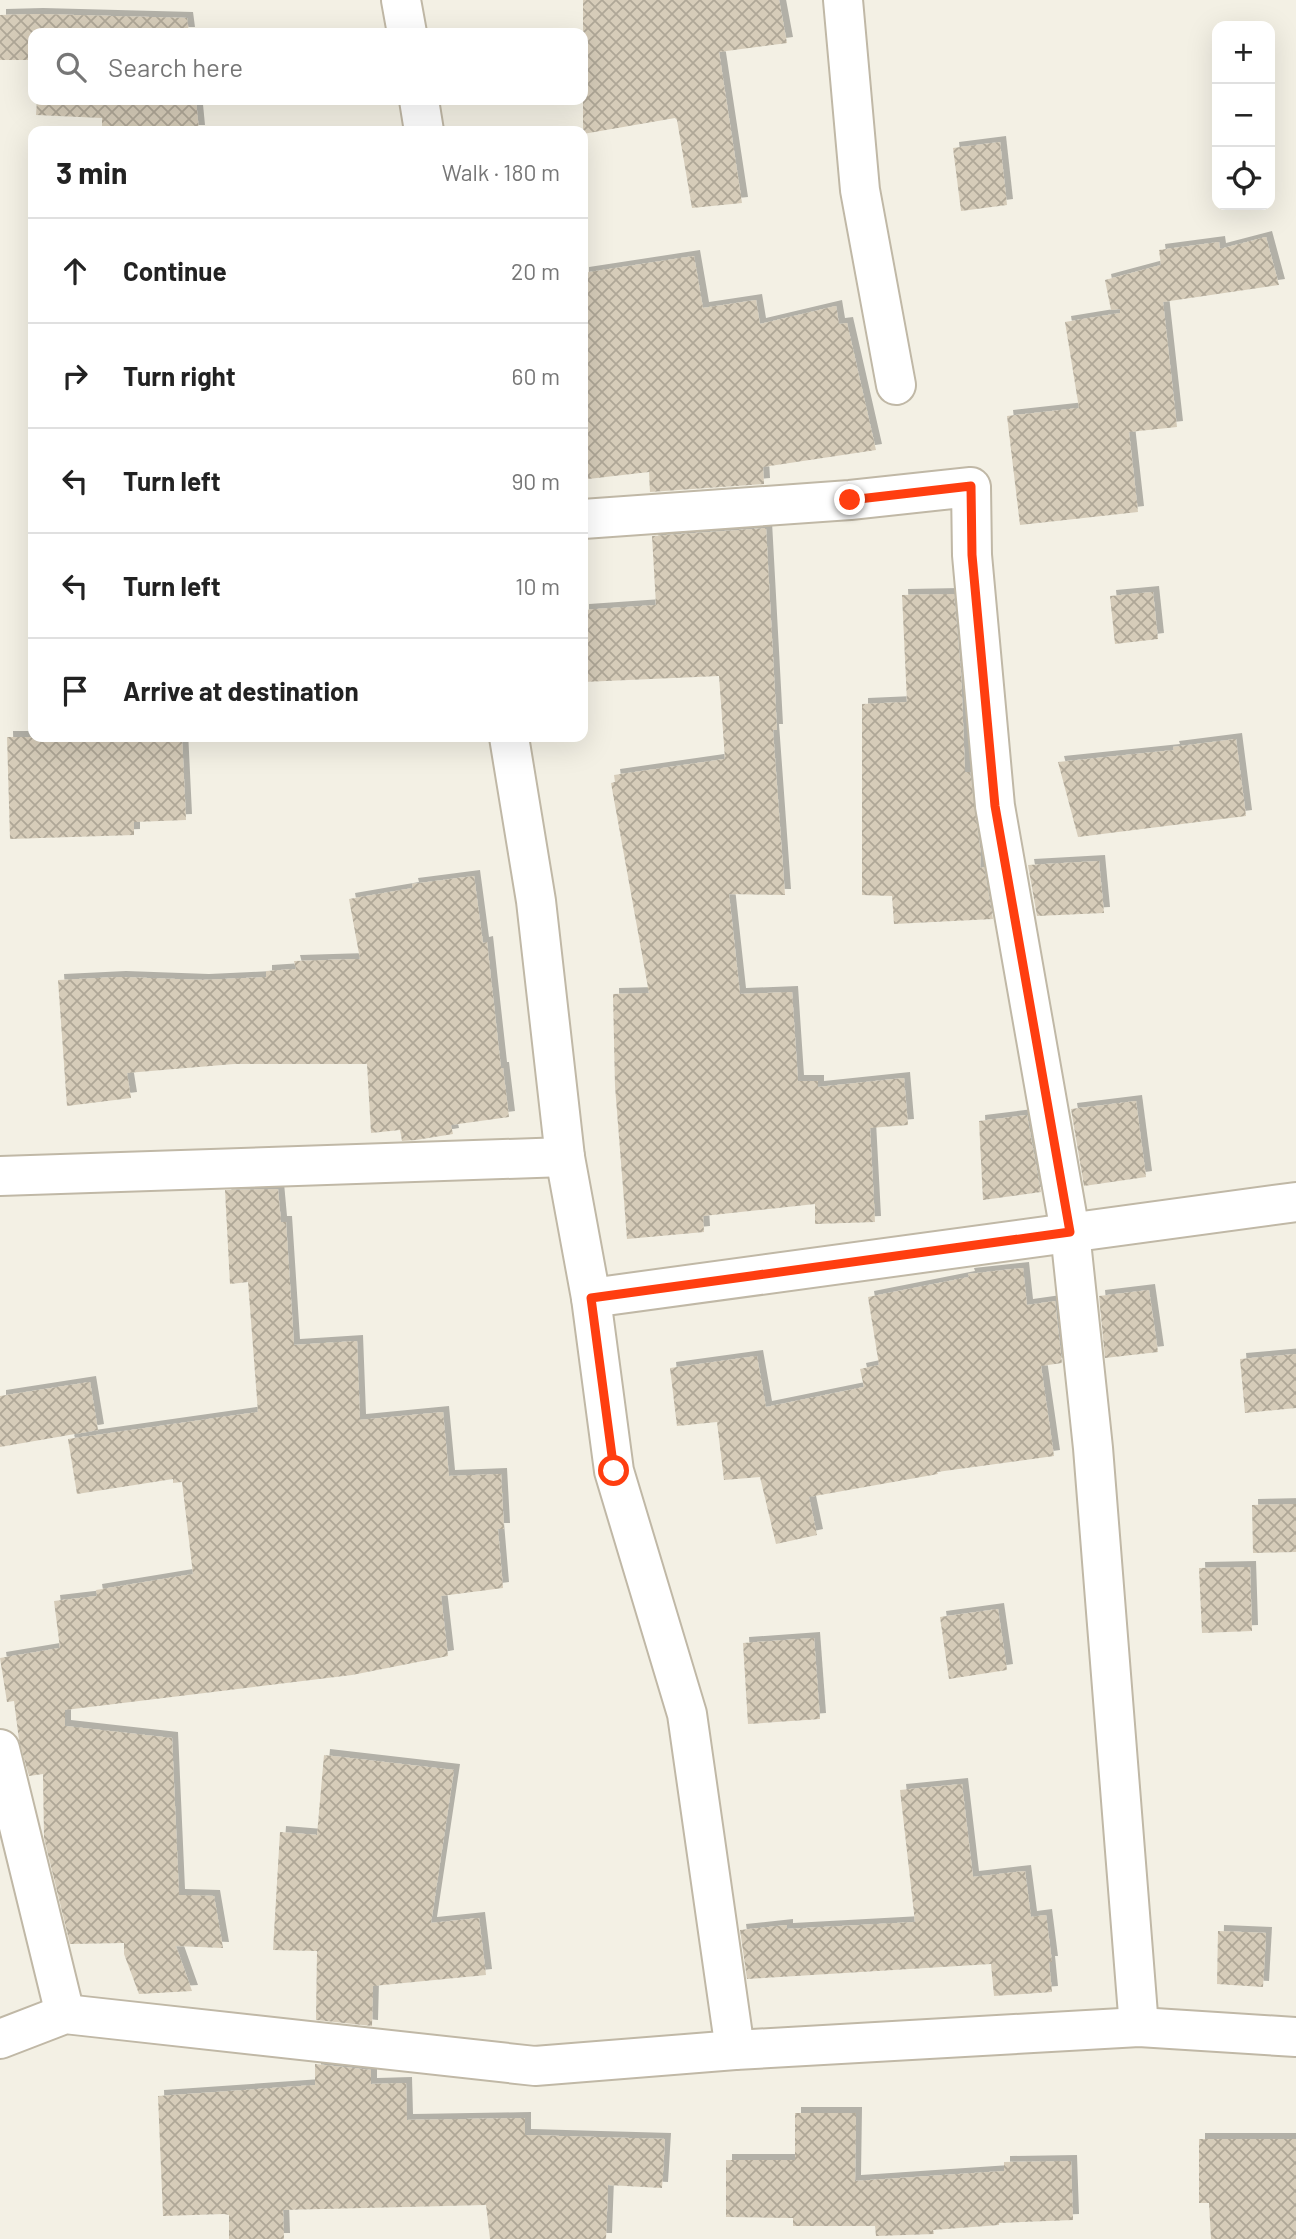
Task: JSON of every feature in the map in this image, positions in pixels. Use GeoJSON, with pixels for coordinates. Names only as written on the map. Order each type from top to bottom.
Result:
{"type":"FeatureCollection","features":[{"type":"Feature","properties":{"kind":"street"},"geometry":{"type":"LineString","coordinates":[[401,0],[406,28]]}},
{"type":"Feature","properties":{"kind":"street"},"geometry":{"type":"LineString","coordinates":[[843,0],[860,190],[896,385]]}},
{"type":"Feature","properties":{"kind":"street"},"geometry":{"type":"LineString","coordinates":[[420,105],[424,126]]}},
{"type":"Feature","properties":{"kind":"street"},"geometry":{"type":"LineString","coordinates":[[588,519],[850,500],[971,486],[972,555],[995,806],[1070,1232],[1093,1448],[1139,2027]]}},
{"type":"Feature","properties":{"kind":"street"},"geometry":{"type":"LineString","coordinates":[[510,742],[537,901],[565,1157],[591,1298],[614,1471],[687,1714],[735,2050]]}},
{"type":"Feature","properties":{"kind":"street"},"geometry":{"type":"LineString","coordinates":[[0,1176],[565,1157]]}},
{"type":"Feature","properties":{"kind":"street"},"geometry":{"type":"LineString","coordinates":[[591,1298],[1296,1202]]}},
{"type":"Feature","properties":{"kind":"street"},"geometry":{"type":"LineString","coordinates":[[0,1749],[65,2014]]}},
{"type":"Feature","properties":{"kind":"street"},"geometry":{"type":"LineString","coordinates":[[0,2039],[65,2014],[535,2066],[735,2050],[1139,2027],[1296,2037]]}},
{"type":"Feature","properties":{"kind":"building"},"geometry":{"type":"Polygon","coordinates":[[[583,0],[779,0],[787,43],[719,52],[742,203],[692,208],[675,118],[588,133],[588,126],[583,126],[583,105],[588,105],[588,28],[583,28],[583,0]]]}},
{"type":"Feature","properties":{"kind":"building"},"geometry":{"type":"Polygon","coordinates":[[[0,15],[187,18],[188,28],[28,28],[28,60],[0,60],[0,15]]]}},
{"type":"Feature","properties":{"kind":"building"},"geometry":{"type":"Polygon","coordinates":[[[37,105],[196,105],[199,126],[102,126],[102,118],[36,115],[37,105]]]}},
{"type":"Feature","properties":{"kind":"building"},"geometry":{"type":"Polygon","coordinates":[[[1000,142],[1007,205],[961,211],[953,148],[1000,142]]]}},
{"type":"Feature","properties":{"kind":"building"},"geometry":{"type":"Polygon","coordinates":[[[1266,237],[1279,285],[1163,302],[1177,427],[1129,432],[1138,512],[1020,525],[1007,416],[1079,408],[1065,322],[1120,313],[1120,309],[1111,310],[1105,280],[1161,265],[1159,250],[1219,242],[1220,249],[1266,237]]]}},
{"type":"Feature","properties":{"kind":"building"},"geometry":{"type":"Polygon","coordinates":[[[694,256],[703,308],[756,300],[760,324],[836,306],[839,324],[847,323],[876,450],[763,467],[764,484],[650,492],[649,472],[588,479],[588,272],[694,256]]]}},
{"type":"Feature","properties":{"kind":"building"},"geometry":{"type":"Polygon","coordinates":[[[766,528],[777,730],[773,730],[785,895],[729,894],[740,994],[792,992],[798,1081],[818,1081],[818,1087],[904,1078],[908,1125],[870,1128],[875,1222],[815,1224],[815,1204],[703,1216],[704,1232],[627,1239],[615,1086],[613,994],[649,993],[611,783],[615,782],[614,775],[725,759],[719,676],[588,682],[588,610],[656,605],[652,536],[766,528]]]}},
{"type":"Feature","properties":{"kind":"building"},"geometry":{"type":"Polygon","coordinates":[[[1153,592],[1158,639],[1115,644],[1110,596],[1153,592]]]}},
{"type":"Feature","properties":{"kind":"building"},"geometry":{"type":"Polygon","coordinates":[[[954,594],[961,672],[965,772],[970,772],[981,855],[980,868],[984,867],[993,919],[894,924],[892,896],[862,895],[862,704],[907,702],[902,595],[954,594]]]}},
{"type":"Feature","properties":{"kind":"building"},"geometry":{"type":"Polygon","coordinates":[[[7,737],[28,737],[28,742],[182,742],[186,820],[134,822],[134,835],[10,839],[7,737]]]}},
{"type":"Feature","properties":{"kind":"building"},"geometry":{"type":"Polygon","coordinates":[[[1236,739],[1246,816],[1078,837],[1058,762],[1174,750],[1173,747],[1236,739]]]}},
{"type":"Feature","properties":{"kind":"building"},"geometry":{"type":"Polygon","coordinates":[[[1099,861],[1104,913],[1037,916],[1028,865],[1099,861]]]}},
{"type":"Feature","properties":{"kind":"building"},"geometry":{"type":"Polygon","coordinates":[[[474,876],[483,943],[487,942],[509,1117],[451,1125],[453,1134],[416,1140],[402,1141],[400,1130],[371,1133],[367,1064],[234,1064],[127,1073],[131,1098],[67,1106],[58,980],[120,977],[203,980],[266,977],[266,971],[296,969],[294,961],[360,959],[349,899],[413,888],[412,884],[474,876]]]}},
{"type":"Feature","properties":{"kind":"building"},"geometry":{"type":"Polygon","coordinates":[[[1136,1101],[1146,1177],[1084,1186],[1071,1109],[1136,1101]]]}},
{"type":"Feature","properties":{"kind":"building"},"geometry":{"type":"Polygon","coordinates":[[[1027,1115],[1041,1192],[983,1200],[979,1121],[1027,1115]]]}},
{"type":"Feature","properties":{"kind":"building"},"geometry":{"type":"Polygon","coordinates":[[[278,1189],[281,1222],[286,1222],[294,1345],[357,1341],[360,1420],[443,1412],[449,1476],[501,1474],[504,1529],[498,1529],[503,1588],[441,1596],[448,1656],[352,1675],[65,1710],[65,1726],[172,1738],[179,1895],[214,1896],[223,1948],[176,1946],[192,1991],[139,1994],[124,1954],[124,1943],[70,1944],[44,1838],[43,1774],[29,1776],[19,1740],[14,1701],[7,1702],[0,1658],[60,1648],[54,1601],[97,1596],[96,1590],[193,1574],[182,1482],[173,1483],[173,1479],[77,1494],[68,1439],[258,1412],[248,1282],[230,1284],[225,1190],[278,1189]]]}},
{"type":"Feature","properties":{"kind":"building"},"geometry":{"type":"Polygon","coordinates":[[[1023,1268],[1027,1305],[1055,1301],[1062,1363],[1041,1366],[1054,1456],[937,1472],[938,1474],[809,1497],[817,1535],[776,1544],[760,1477],[724,1480],[717,1422],[677,1426],[670,1368],[757,1356],[766,1407],[864,1387],[860,1369],[879,1365],[868,1297],[969,1277],[968,1274],[1023,1268]]]}},
{"type":"Feature","properties":{"kind":"building"},"geometry":{"type":"Polygon","coordinates":[[[1149,1290],[1158,1352],[1105,1358],[1099,1296],[1149,1290]]]}},
{"type":"Feature","properties":{"kind":"building"},"geometry":{"type":"Polygon","coordinates":[[[1296,1354],[1296,1408],[1245,1413],[1240,1359],[1296,1354]]]}},
{"type":"Feature","properties":{"kind":"building"},"geometry":{"type":"Polygon","coordinates":[[[90,1382],[98,1430],[0,1447],[0,1396],[90,1382]]]}},
{"type":"Feature","properties":{"kind":"building"},"geometry":{"type":"Polygon","coordinates":[[[1296,1504],[1296,1552],[1253,1553],[1252,1505],[1296,1504]]]}},
{"type":"Feature","properties":{"kind":"building"},"geometry":{"type":"Polygon","coordinates":[[[1250,1567],[1252,1631],[1202,1633],[1199,1568],[1250,1567]]]}},
{"type":"Feature","properties":{"kind":"building"},"geometry":{"type":"Polygon","coordinates":[[[998,1609],[1007,1670],[949,1679],[940,1617],[998,1609]]]}},
{"type":"Feature","properties":{"kind":"building"},"geometry":{"type":"Polygon","coordinates":[[[814,1638],[820,1719],[748,1724],[743,1643],[814,1638]]]}},
{"type":"Feature","properties":{"kind":"building"},"geometry":{"type":"Polygon","coordinates":[[[324,1755],[454,1770],[431,1923],[479,1918],[486,1975],[373,1986],[372,2026],[316,2020],[317,1951],[273,1950],[280,1832],[317,1835],[324,1755]]]}},
{"type":"Feature","properties":{"kind":"building"},"geometry":{"type":"Polygon","coordinates":[[[962,1784],[973,1877],[1025,1871],[1031,1917],[1046,1915],[1052,1962],[1049,1962],[1052,1992],[994,1996],[991,1964],[747,1979],[740,1930],[787,1925],[787,1929],[915,1922],[900,1790],[962,1784]]]}},
{"type":"Feature","properties":{"kind":"building"},"geometry":{"type":"Polygon","coordinates":[[[1218,1931],[1266,1933],[1263,1987],[1217,1984],[1218,1931]]]}},
{"type":"Feature","properties":{"kind":"building"},"geometry":{"type":"Polygon","coordinates":[[[315,2064],[371,2070],[371,2084],[406,2083],[407,2120],[525,2118],[525,2135],[665,2139],[662,2188],[608,2185],[606,2239],[490,2239],[486,2205],[283,2210],[284,2239],[229,2239],[229,2215],[224,2214],[163,2216],[158,2096],[315,2085],[315,2064]]]}},
{"type":"Feature","properties":{"kind":"building"},"geometry":{"type":"Polygon","coordinates":[[[795,2113],[856,2113],[855,2181],[1004,2171],[1004,2162],[1071,2161],[1073,2220],[999,2223],[933,2230],[934,2234],[876,2236],[875,2226],[793,2226],[793,2218],[726,2217],[726,2160],[795,2160],[795,2113]]]}},
{"type":"Feature","properties":{"kind":"building"},"geometry":{"type":"Polygon","coordinates":[[[1199,2139],[1296,2139],[1296,2239],[1211,2239],[1209,2203],[1199,2203],[1199,2139]]]}},
{"type":"Feature","properties":{"kind":"route"},"geometry":{"type":"LineString","coordinates":[[614,1471],[591,1298],[1070,1232],[995,806],[972,555],[971,486],[850,500]]}}]}
